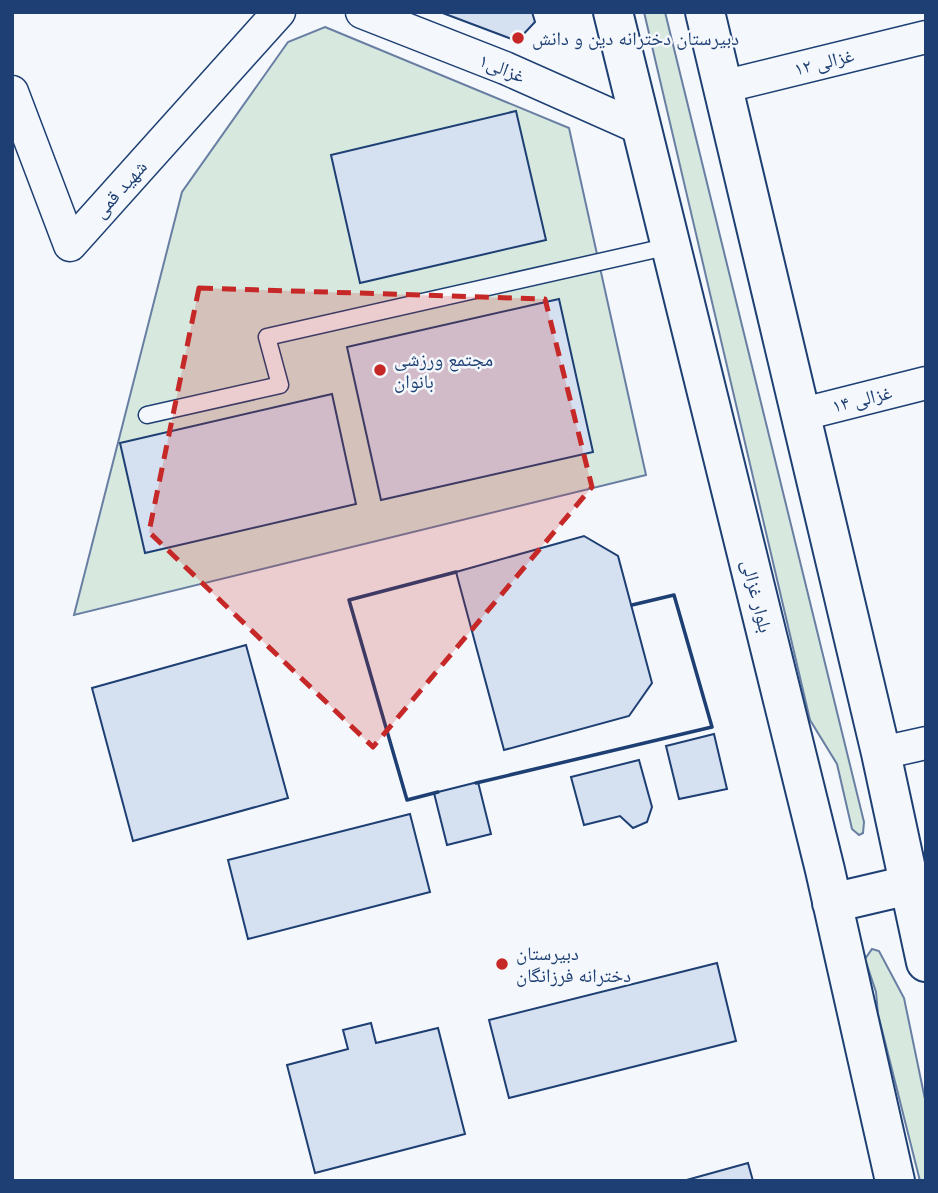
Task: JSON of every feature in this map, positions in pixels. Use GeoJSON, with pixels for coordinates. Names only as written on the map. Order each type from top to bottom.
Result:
{"type":"FeatureCollection","features":[{"type":"Feature","properties":{"kind":"main road","name":"بلوار غزالی"},"geometry":{"type":"LineString","coordinates":[[613,12],[832,903],[895,1181]]}},
{"type":"Feature","properties":{"kind":"main road"},"geometry":{"type":"LineString","coordinates":[[705,12],[881,753],[926,962]]}},
{"type":"Feature","properties":{"kind":"main road"},"geometry":{"type":"LineString","coordinates":[[832,903],[909,885]]}},
{"type":"Feature","properties":{"kind":"street","name":"شهید قمی"},"geometry":{"type":"LineString","coordinates":[[14,101],[70,244],[279,12]]}},
{"type":"Feature","properties":{"kind":"street","name":"غزالی۱"},"geometry":{"type":"LineString","coordinates":[[362,12],[505,68],[640,128]]}},
{"type":"Feature","properties":{"kind":"street","name":"غزالی ۱۲"},"geometry":{"type":"LineString","coordinates":[[722,87],[926,37]]}},
{"type":"Feature","properties":{"kind":"street","name":"غزالی ۱۴"},"geometry":{"type":"LineString","coordinates":[[799,415],[926,383]]}},
{"type":"Feature","properties":{"kind":"street"},"geometry":{"type":"LineString","coordinates":[[881,753],[926,743]]}},
{"type":"Feature","properties":{"kind":"lane"},"geometry":{"type":"LineString","coordinates":[[147,415],[279,385],[267,337],[670,246]]}},
{"type":"Feature","properties":{"kind":"highlighted area"},"geometry":{"type":"Polygon","coordinates":[[[199,288],[545,299],[592,487],[373,747],[149,532],[199,288]]]}},
{"type":"Feature","properties":{"kind":"shaded area"},"geometry":{"type":"Polygon","coordinates":[[[644,12],[665,12],[864,822],[863,833],[859,835],[852,829],[837,764],[810,720],[644,12]]]}},
{"type":"Feature","properties":{"kind":"shaded area","name":"مجتمع ورزشی بانوان"},"geometry":{"type":"Polygon","coordinates":[[[325,27],[569,128],[646,475],[74,615],[182,192],[288,42],[325,27]]]}},
{"type":"Feature","properties":{"kind":"shaded area"},"geometry":{"type":"Polygon","coordinates":[[[872,949],[879,951],[904,998],[926,1104],[926,1181],[920,1181],[878,1014],[876,992],[865,959],[872,949]]]}},
{"type":"Feature","properties":{"kind":"building","name":"دبیرستان دخترانه دین و دانش"},"geometry":{"type":"Polygon","coordinates":[[[440,12],[532,12],[535,22],[517,41],[440,12]]]}},
{"type":"Feature","properties":{"kind":"building"},"geometry":{"type":"Polygon","coordinates":[[[516,111],[546,240],[360,283],[331,155],[516,111]]]}},
{"type":"Feature","properties":{"kind":"building"},"geometry":{"type":"Polygon","coordinates":[[[559,299],[593,452],[381,500],[347,347],[559,299]]]}},
{"type":"Feature","properties":{"kind":"building"},"geometry":{"type":"Polygon","coordinates":[[[332,394],[356,504],[145,553],[120,443],[332,394]]]}},
{"type":"Feature","properties":{"kind":"building"},"geometry":{"type":"Polygon","coordinates":[[[584,536],[618,556],[652,683],[629,716],[504,750],[456,572],[584,536]]]}},
{"type":"Feature","properties":{"kind":"building"},"geometry":{"type":"Polygon","coordinates":[[[246,645],[288,798],[133,841],[92,688],[246,645]]]}},
{"type":"Feature","properties":{"kind":"building"},"geometry":{"type":"Polygon","coordinates":[[[714,734],[727,789],[679,799],[666,746],[714,734]]]}},
{"type":"Feature","properties":{"kind":"building"},"geometry":{"type":"Polygon","coordinates":[[[639,760],[652,807],[647,822],[633,828],[620,816],[584,825],[571,777],[639,760]]]}},
{"type":"Feature","properties":{"kind":"building"},"geometry":{"type":"Polygon","coordinates":[[[478,782],[491,834],[447,845],[434,793],[478,782]]]}},
{"type":"Feature","properties":{"kind":"building"},"geometry":{"type":"Polygon","coordinates":[[[410,814],[430,892],[248,939],[228,860],[410,814]]]}},
{"type":"Feature","properties":{"kind":"building"},"geometry":{"type":"Polygon","coordinates":[[[717,963],[736,1041],[509,1098],[489,1020],[717,963]]]}},
{"type":"Feature","properties":{"kind":"building"},"geometry":{"type":"Polygon","coordinates":[[[371,1023],[376,1043],[438,1028],[465,1134],[315,1173],[287,1065],[348,1049],[343,1030],[371,1023]]]}},
{"type":"Feature","properties":{"kind":"building"},"geometry":{"type":"Polygon","coordinates":[[[748,1163],[753,1181],[683,1181],[748,1163]]]}},
{"type":"Feature","properties":{"kind":"wall"},"geometry":{"type":"LineString","coordinates":[[438,792],[407,800],[349,600],[456,572]]}},
{"type":"Feature","properties":{"kind":"wall"},"geometry":{"type":"LineString","coordinates":[[476,783],[712,727],[674,595],[632,605]]}},
{"type":"Feature","properties":{"kind":"place","name":"دبیرستان دخترانه دین و دانش"},"geometry":{"type":"Point","coordinates":[518,38]}},
{"type":"Feature","properties":{"kind":"place","name":"مجتمع ورزشی بانوان"},"geometry":{"type":"Point","coordinates":[380,370]}},
{"type":"Feature","properties":{"kind":"place","name":"دبیرستان دخترانه فرزانگان"},"geometry":{"type":"Point","coordinates":[502,964]}}]}
